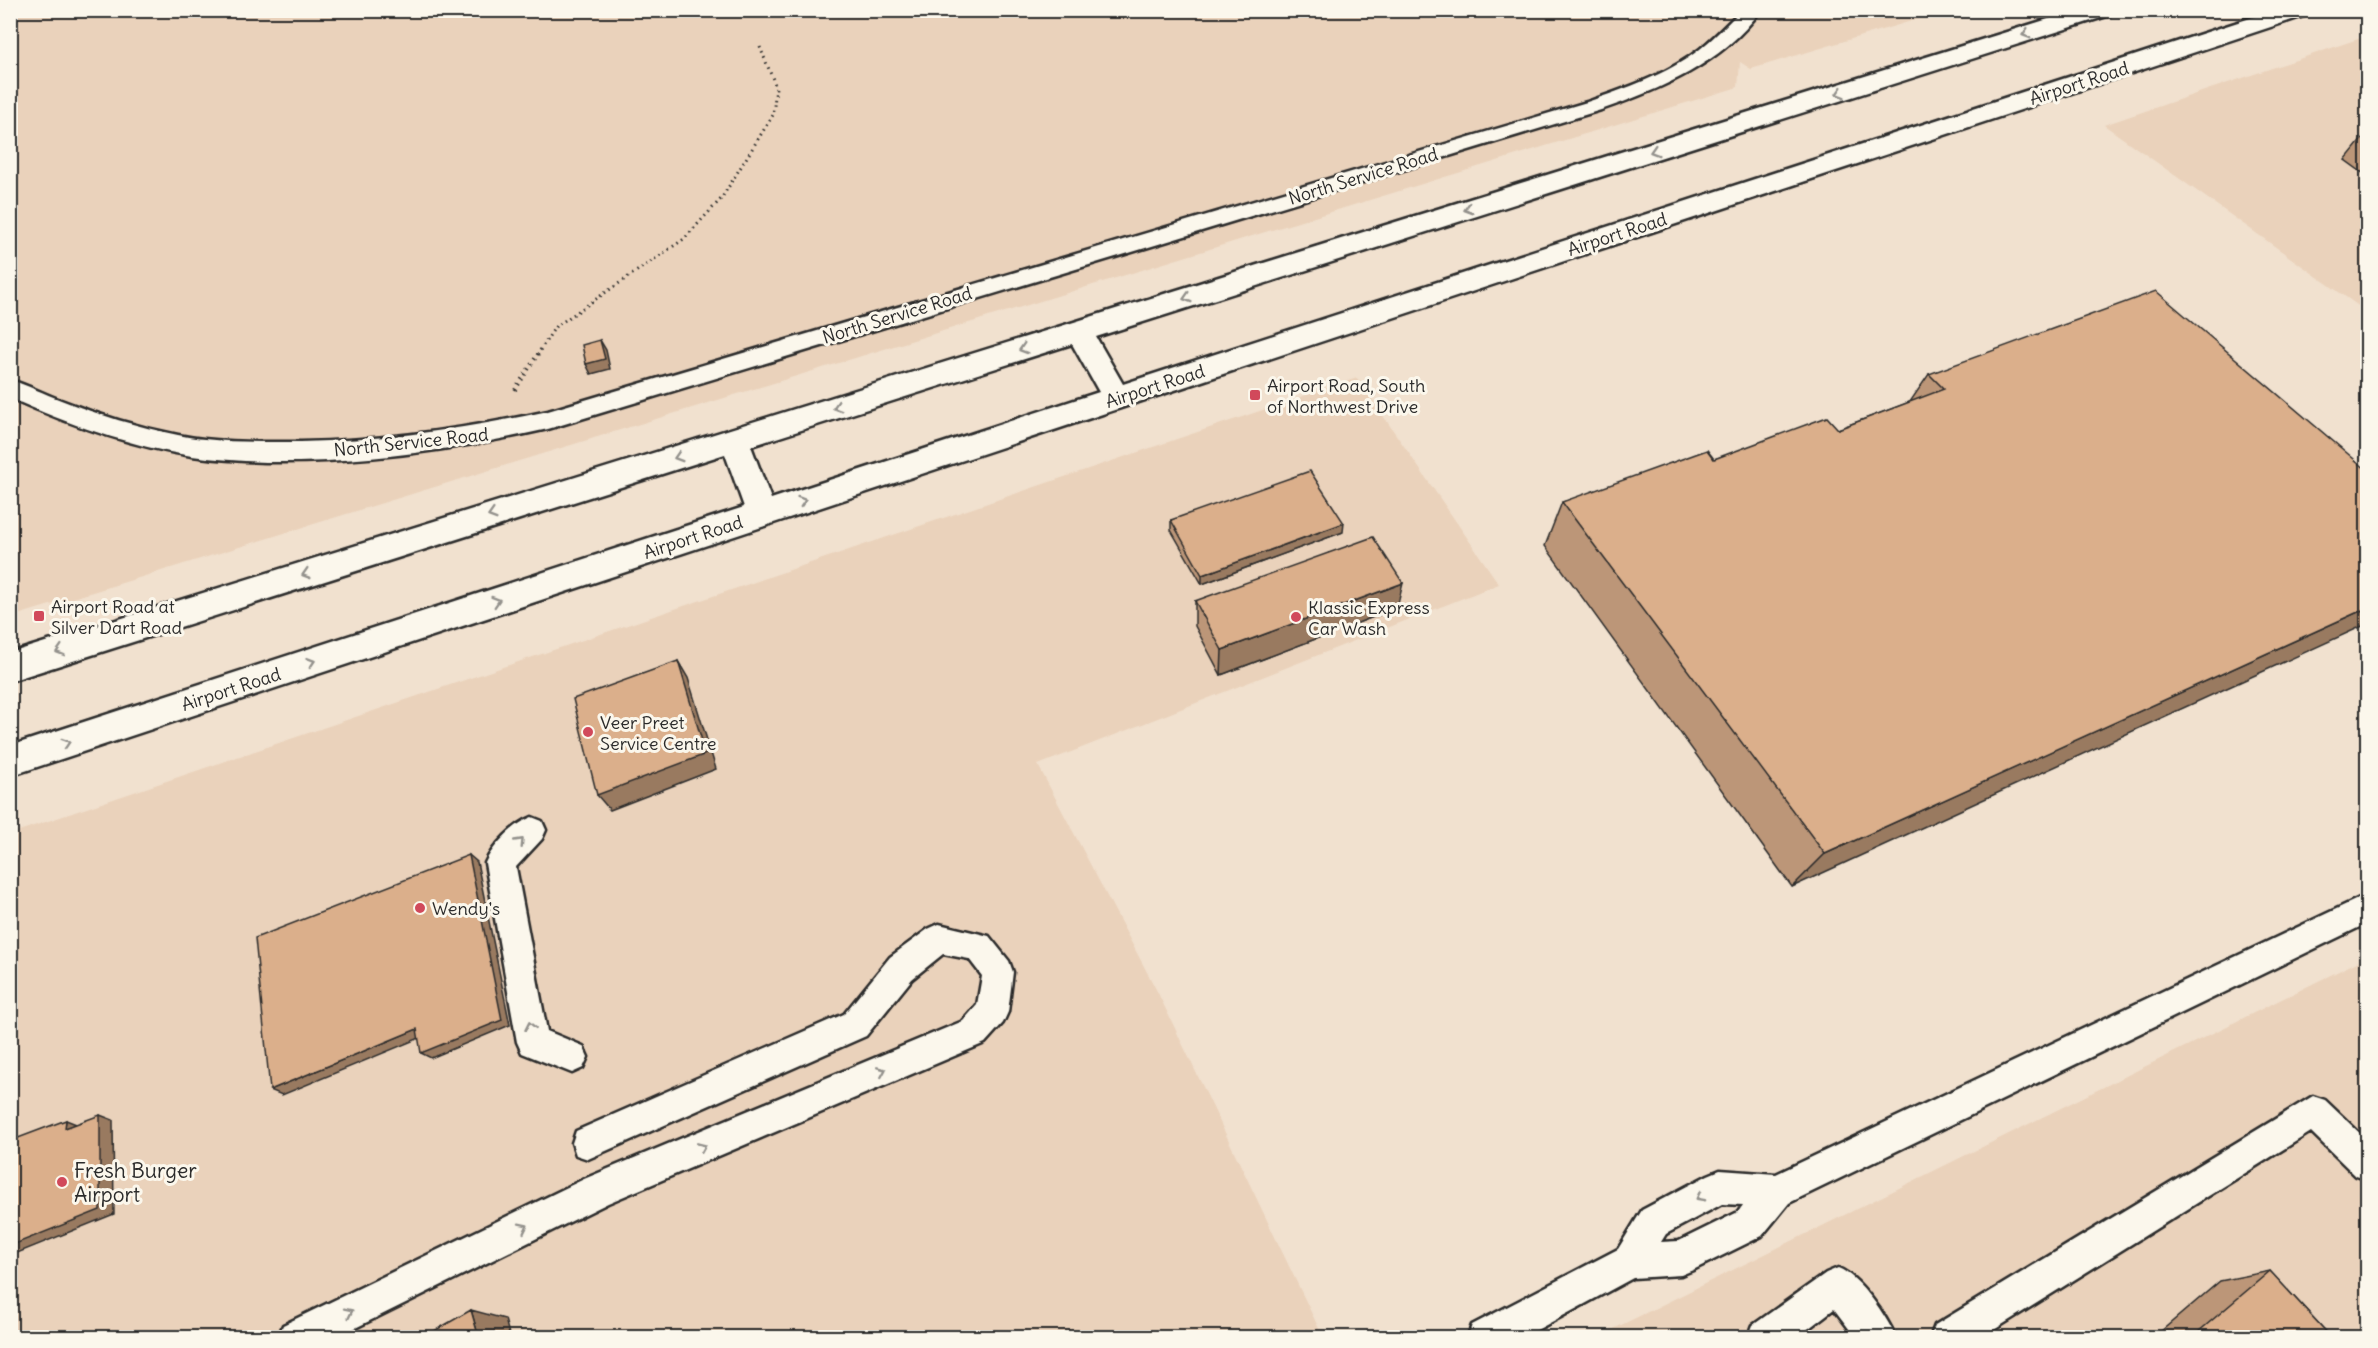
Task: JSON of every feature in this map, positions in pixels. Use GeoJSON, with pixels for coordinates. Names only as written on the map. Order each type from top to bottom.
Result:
{"type":"FeatureCollection","features":[{"type":"Feature","properties":{"kind":"main road"},"geometry":{"type":"LineString","coordinates":[[10,667],[2102,10]]}},
{"type":"Feature","properties":{"kind":"main road","name":"Airport Road"},"geometry":{"type":"LineString","coordinates":[[10,761],[2299,10]]}},
{"type":"Feature","properties":{"kind":"main road"},"geometry":{"type":"LineString","coordinates":[[1079,332],[1117,398]]}},
{"type":"Feature","properties":{"kind":"main road"},"geometry":{"type":"LineString","coordinates":[[734,439],[762,514]]}},
{"type":"Feature","properties":{"kind":"lane","name":"North Service Road"},"geometry":{"type":"LineString","coordinates":[[10,388],[57,410],[118,428],[180,444],[244,451],[356,450],[493,434],[548,420],[1604,103],[1677,74],[1702,57],[1752,10]]}},
{"type":"Feature","properties":{"kind":"lane"},"geometry":{"type":"LineString","coordinates":[[532,830],[500,863],[533,1042],[572,1057]]}},
{"type":"Feature","properties":{"kind":"lane"},"geometry":{"type":"LineString","coordinates":[[1485,1338],[1630,1261],[1681,1258],[1750,1224],[1777,1191],[2367,908]]}},
{"type":"Feature","properties":{"kind":"lane"},"geometry":{"type":"LineString","coordinates":[[296,1338],[597,1191],[974,1032],[992,1012],[998,972],[978,946],[939,939],[901,968],[855,1025],[588,1143]]}},
{"type":"Feature","properties":{"kind":"lane"},"geometry":{"type":"LineString","coordinates":[[1948,1338],[2313,1112],[2367,1164]]}},
{"type":"Feature","properties":{"kind":"lane"},"geometry":{"type":"LineString","coordinates":[[1630,1261],[1654,1222],[1720,1186],[1777,1191]]}},
{"type":"Feature","properties":{"kind":"lane"},"geometry":{"type":"LineString","coordinates":[[1766,1338],[1838,1285],[1878,1338]]}},
{"type":"Feature","properties":{"kind":"path"},"geometry":{"type":"LineString","coordinates":[[493,434],[525,370],[555,327],[684,239],[721,199],[773,115],[776,87],[760,47]]}},
{"type":"Feature","properties":{"kind":"shaded area"},"geometry":{"type":"Polygon","coordinates":[[[11,11],[1945,11],[1751,69],[1740,62],[1738,87],[11,617],[11,11]]]}},
{"type":"Feature","properties":{"kind":"shaded area"},"geometry":{"type":"Polygon","coordinates":[[[2367,36],[2367,312],[2104,125],[2367,36]]]}},
{"type":"Feature","properties":{"kind":"shaded area"},"geometry":{"type":"Polygon","coordinates":[[[1357,378],[1499,584],[1038,765],[1158,993],[1323,1337],[11,1337],[10,834],[1357,378]]]}},
{"type":"Feature","properties":{"kind":"shaded area"},"geometry":{"type":"Polygon","coordinates":[[[2367,957],[2367,1337],[1597,1337],[2367,957]]]}},
{"type":"Feature","properties":{"kind":"building"},"geometry":{"type":"Polygon","coordinates":[[[2156,291],[2367,470],[2367,608],[1825,854],[1562,502],[1707,450],[1714,459],[1827,417],[1838,429],[1944,389],[1929,374],[2156,291]]]}},
{"type":"Feature","properties":{"kind":"building"},"geometry":{"type":"Polygon","coordinates":[[[600,340],[605,359],[586,364],[582,345],[600,340]]]}},
{"type":"Feature","properties":{"kind":"building"},"geometry":{"type":"Polygon","coordinates":[[[1310,471],[1344,523],[1202,575],[1171,520],[1310,471]]]}},
{"type":"Feature","properties":{"kind":"building"},"geometry":{"type":"Polygon","coordinates":[[[1373,537],[1403,583],[1222,650],[1195,601],[1373,537]]]}},
{"type":"Feature","properties":{"kind":"building"},"geometry":{"type":"Polygon","coordinates":[[[678,661],[706,754],[597,795],[573,699],[678,661]]]}},
{"type":"Feature","properties":{"kind":"building"},"geometry":{"type":"Polygon","coordinates":[[[469,855],[502,1020],[421,1053],[417,1029],[270,1090],[255,938],[469,855]]]}},
{"type":"Feature","properties":{"kind":"building","name":"Fresh Burger Airport"},"geometry":{"type":"Polygon","coordinates":[[[100,1115],[100,1210],[10,1246],[10,1141],[66,1120],[65,1128],[100,1115]]]}},
{"type":"Feature","properties":{"kind":"building"},"geometry":{"type":"Polygon","coordinates":[[[2270,1271],[2332,1338],[2191,1338],[2270,1271]]]}},
{"type":"Feature","properties":{"kind":"building"},"geometry":{"type":"Polygon","coordinates":[[[471,1310],[479,1338],[422,1338],[471,1310]]]}},
{"type":"Feature","properties":{"kind":"place","name":"Airport Road, South of Northwest Drive"},"geometry":{"type":"Point","coordinates":[1255,395]}},
{"type":"Feature","properties":{"kind":"place","name":"Airport Road at Silver Dart Road"},"geometry":{"type":"Point","coordinates":[39,616]}},
{"type":"Feature","properties":{"kind":"place","name":"Klassic Express Car Wash"},"geometry":{"type":"Point","coordinates":[1296,617]}},
{"type":"Feature","properties":{"kind":"place","name":"Veer Preet Service Centre"},"geometry":{"type":"Point","coordinates":[588,732]}},
{"type":"Feature","properties":{"kind":"place","name":"Wendy's"},"geometry":{"type":"Point","coordinates":[420,908]}},
{"type":"Feature","properties":{"kind":"place","name":"Fresh Burger Airport"},"geometry":{"type":"Point","coordinates":[62,1182]}}]}
